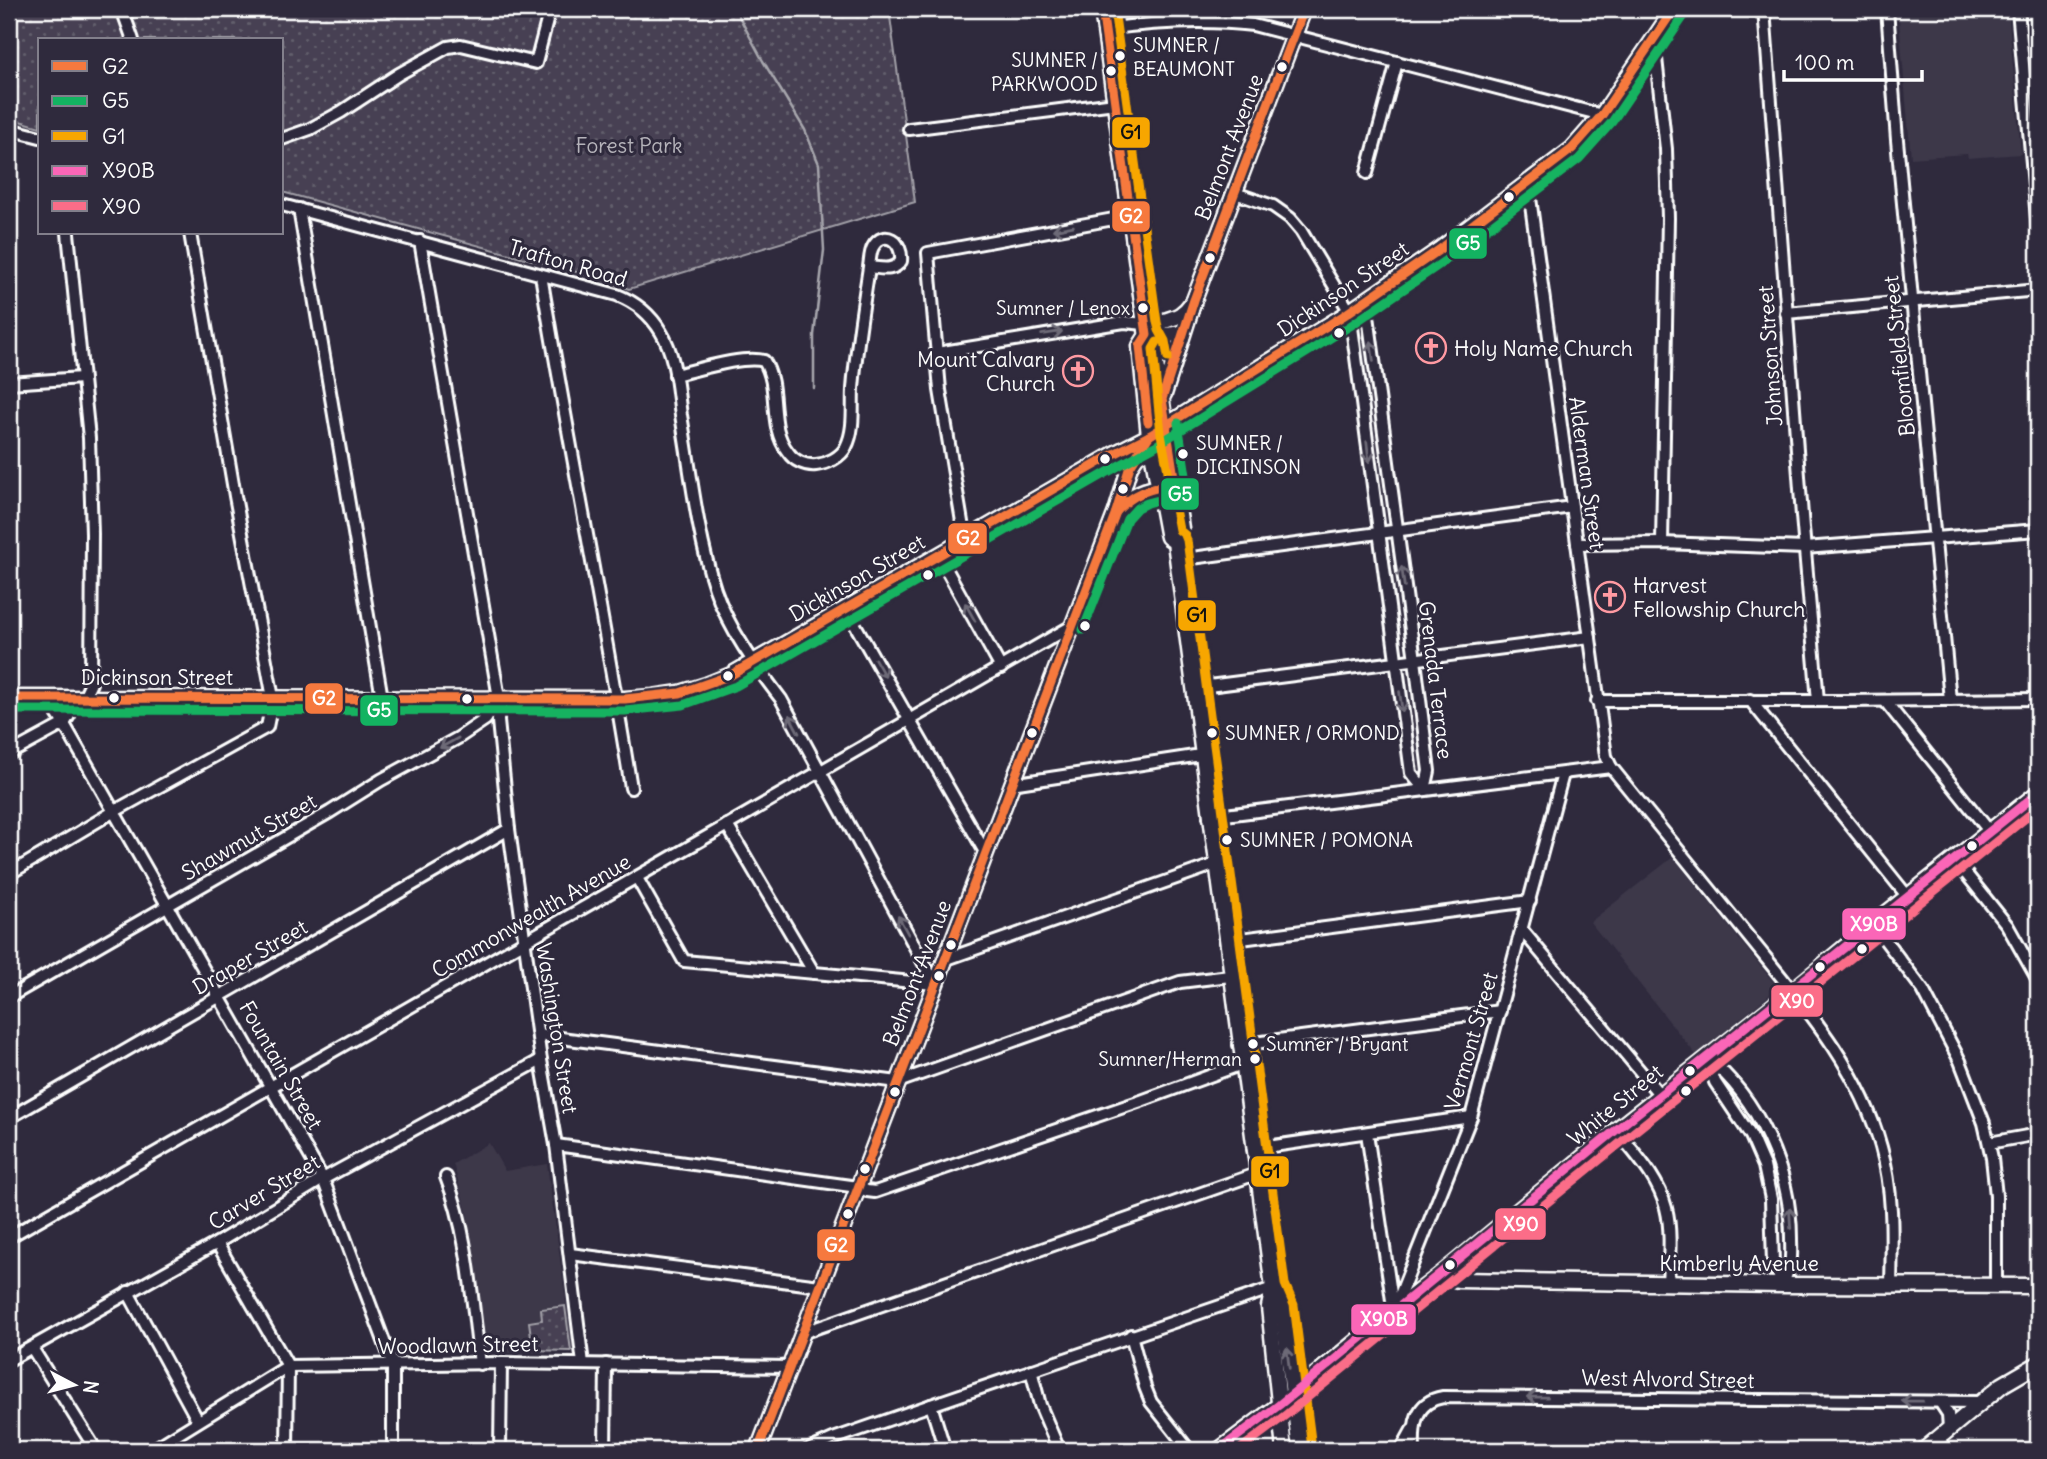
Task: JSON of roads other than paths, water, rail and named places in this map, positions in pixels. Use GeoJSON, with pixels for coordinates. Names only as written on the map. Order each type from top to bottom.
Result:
{"type":"FeatureCollection","features":[{"type":"Feature","properties":{"kind":"main road"},"geometry":{"type":"LineString","coordinates":[[1102,9],[1130,216],[1181,528],[1180,536],[1175,542],[1177,560],[1272,1288],[1269,1307],[1284,1450]]}},
{"type":"Feature","properties":{"kind":"main road","name":"Belmont Avenue"},"geometry":{"type":"LineString","coordinates":[[1162,399],[1194,300],[1304,9]]}},
{"type":"Feature","properties":{"kind":"main road","name":"Dickinson Street"},"geometry":{"type":"LineString","coordinates":[[9,698],[617,699],[662,696],[719,681],[1149,436],[1350,312],[1439,250],[1572,149],[1602,115],[1674,9]]}},
{"type":"Feature","properties":{"kind":"main road"},"geometry":{"type":"LineString","coordinates":[[1175,542],[1168,537],[1158,487],[1149,436],[1140,346],[1148,329],[1180,317],[1194,300]]}},
{"type":"Feature","properties":{"kind":"main road"},"geometry":{"type":"LineString","coordinates":[[1148,329],[1160,336],[1184,333]]}},
{"type":"Feature","properties":{"kind":"main road","name":"Belmont Avenue"},"geometry":{"type":"LineString","coordinates":[[758,1450],[1116,512],[1130,466],[1149,436]]}},
{"type":"Feature","properties":{"kind":"main road"},"geometry":{"type":"LineString","coordinates":[[1116,512],[1127,499],[1138,492],[1175,484]]}},
{"type":"Feature","properties":{"kind":"main road","name":"White Street"},"geometry":{"type":"LineString","coordinates":[[1219,1450],[1279,1405],[1616,1130],[2038,793]]}},
{"type":"Feature","properties":{"kind":"main road","name":"Kimberly Avenue"},"geometry":{"type":"LineString","coordinates":[[1439,1276],[1458,1280],[1668,1284],[2038,1286]]}},
{"type":"Feature","properties":{"kind":"main road"},"geometry":{"type":"LineString","coordinates":[[1272,1288],[1282,1307],[1300,1450]]}},
{"type":"Feature","properties":{"kind":"main road"},"geometry":{"type":"LineString","coordinates":[[1924,1450],[1980,1402],[2014,1377],[2038,1364]]}},
{"type":"Feature","properties":{"kind":"street"},"geometry":{"type":"LineString","coordinates":[[122,9],[132,38]]}},
{"type":"Feature","properties":{"kind":"street"},"geometry":{"type":"LineString","coordinates":[[284,137],[320,123],[450,46],[461,45],[536,63],[550,9]]}},
{"type":"Feature","properties":{"kind":"street","name":"Johnson Street"},"geometry":{"type":"LineString","coordinates":[[1764,9],[1818,701]]}},
{"type":"Feature","properties":{"kind":"street","name":"Bloomfield Street"},"geometry":{"type":"LineString","coordinates":[[1886,9],[1950,700]]}},
{"type":"Feature","properties":{"kind":"street"},"geometry":{"type":"LineString","coordinates":[[2020,12],[2038,230]]}},
{"type":"Feature","properties":{"kind":"street"},"geometry":{"type":"LineString","coordinates":[[1105,29],[1166,21],[1253,25],[1602,115]]}},
{"type":"Feature","properties":{"kind":"street"},"geometry":{"type":"LineString","coordinates":[[1654,40],[1665,149],[1668,218],[1662,543]]}},
{"type":"Feature","properties":{"kind":"street"},"geometry":{"type":"LineString","coordinates":[[1367,173],[1397,62]]}},
{"type":"Feature","properties":{"kind":"street"},"geometry":{"type":"LineString","coordinates":[[909,129],[1115,103]]}},
{"type":"Feature","properties":{"kind":"street"},"geometry":{"type":"LineString","coordinates":[[9,129],[38,136]]}},
{"type":"Feature","properties":{"kind":"street","name":"Alderman Street"},"geometry":{"type":"LineString","coordinates":[[1528,183],[1597,701],[1606,756],[1611,767]]}},
{"type":"Feature","properties":{"kind":"street"},"geometry":{"type":"LineString","coordinates":[[1235,193],[1273,206],[1290,218],[1301,231],[1350,312]]}},
{"type":"Feature","properties":{"kind":"street","name":"Trafton Road"},"geometry":{"type":"LineString","coordinates":[[284,205],[606,291],[637,305],[661,332],[675,375],[698,511],[716,590],[729,620],[753,662],[781,699],[935,984]]}},
{"type":"Feature","properties":{"kind":"street"},"geometry":{"type":"LineString","coordinates":[[299,209],[382,698]]}},
{"type":"Feature","properties":{"kind":"street"},"geometry":{"type":"LineString","coordinates":[[965,540],[940,390],[928,253],[1130,216]]}},
{"type":"Feature","properties":{"kind":"street"},"geometry":{"type":"LineString","coordinates":[[9,754],[64,724],[74,707],[84,698],[91,683],[92,534],[89,438],[68,234]]}},
{"type":"Feature","properties":{"kind":"street"},"geometry":{"type":"LineString","coordinates":[[9,874],[113,812],[267,727],[273,698],[237,509],[191,234]]}},
{"type":"Feature","properties":{"kind":"street","name":"Washington Street"},"geometry":{"type":"LineString","coordinates":[[420,241],[499,698],[498,721],[509,829],[541,1060],[556,1145],[583,1364]]}},
{"type":"Feature","properties":{"kind":"street"},"geometry":{"type":"LineString","coordinates":[[675,375],[743,360],[764,361],[771,382],[777,429],[787,452],[799,462],[808,465],[824,464],[834,459],[845,449],[850,433],[854,377],[869,267]]}},
{"type":"Feature","properties":{"kind":"street"},"geometry":{"type":"LineString","coordinates":[[541,275],[631,788]]}},
{"type":"Feature","properties":{"kind":"street"},"geometry":{"type":"LineString","coordinates":[[1786,313],[2038,290]]}},
{"type":"Feature","properties":{"kind":"street","name":"Grenada Terrace"},"geometry":{"type":"LineString","coordinates":[[1366,301],[1429,771],[1425,790]]}},
{"type":"Feature","properties":{"kind":"street","name":"Grenada Terrace"},"geometry":{"type":"LineString","coordinates":[[1350,312],[1411,773],[1425,790]]}},
{"type":"Feature","properties":{"kind":"street"},"geometry":{"type":"LineString","coordinates":[[937,353],[1124,322],[1135,322],[1148,329]]}},
{"type":"Feature","properties":{"kind":"street"},"geometry":{"type":"LineString","coordinates":[[9,383],[82,378]]}},
{"type":"Feature","properties":{"kind":"street"},"geometry":{"type":"LineString","coordinates":[[1177,560],[1572,507]]}},
{"type":"Feature","properties":{"kind":"street"},"geometry":{"type":"LineString","coordinates":[[1577,544],[1662,543],[1805,548],[2038,530]]}},
{"type":"Feature","properties":{"kind":"street"},"geometry":{"type":"LineString","coordinates":[[939,556],[1001,668]]}},
{"type":"Feature","properties":{"kind":"street"},"geometry":{"type":"LineString","coordinates":[[846,609],[985,852]]}},
{"type":"Feature","properties":{"kind":"street","name":"Commonwealth Avenue"},"geometry":{"type":"LineString","coordinates":[[9,1237],[911,721],[1072,626]]}},
{"type":"Feature","properties":{"kind":"street"},"geometry":{"type":"LineString","coordinates":[[1193,688],[1590,638]]}},
{"type":"Feature","properties":{"kind":"street","name":"Fountain Street"},"geometry":{"type":"LineString","coordinates":[[47,698],[323,1179],[393,1365],[393,1450]]}},
{"type":"Feature","properties":{"kind":"street","name":"Shawmut Street"},"geometry":{"type":"LineString","coordinates":[[9,997],[458,738],[486,719],[499,698]]}},
{"type":"Feature","properties":{"kind":"street"},"geometry":{"type":"LineString","coordinates":[[1597,701],[2038,699]]}},
{"type":"Feature","properties":{"kind":"street"},"geometry":{"type":"LineString","coordinates":[[1750,700],[1908,897]]}},
{"type":"Feature","properties":{"kind":"street"},"geometry":{"type":"LineString","coordinates":[[1885,701],[1990,832]]}},
{"type":"Feature","properties":{"kind":"street"},"geometry":{"type":"LineString","coordinates":[[1011,784],[1201,755]]}},
{"type":"Feature","properties":{"kind":"street"},"geometry":{"type":"LineString","coordinates":[[1209,817],[1611,767],[1792,991],[1846,1065],[1877,1133],[1885,1162],[1892,1210],[1891,1285]]}},
{"type":"Feature","properties":{"kind":"street","name":"Vermont Street"},"geometry":{"type":"LineString","coordinates":[[1394,1310],[1471,1117],[1563,774]]}},
{"type":"Feature","properties":{"kind":"street"},"geometry":{"type":"LineString","coordinates":[[727,825],[814,973]]}},
{"type":"Feature","properties":{"kind":"street","name":"Draper Street"},"geometry":{"type":"LineString","coordinates":[[9,1118],[509,829]]}},
{"type":"Feature","properties":{"kind":"street"},"geometry":{"type":"LineString","coordinates":[[1955,860],[2034,960],[2038,980]]}},
{"type":"Feature","properties":{"kind":"street"},"geometry":{"type":"LineString","coordinates":[[944,960],[1216,864]]}},
{"type":"Feature","properties":{"kind":"street"},"geometry":{"type":"LineString","coordinates":[[637,878],[684,961],[935,984]]}},
{"type":"Feature","properties":{"kind":"street"},"geometry":{"type":"LineString","coordinates":[[1226,940],[1530,901]]}},
{"type":"Feature","properties":{"kind":"street"},"geometry":{"type":"LineString","coordinates":[[1873,924],[1923,990],[1946,1032],[1972,1091],[1989,1143],[1996,1196],[1996,1286]]}},
{"type":"Feature","properties":{"kind":"street"},"geometry":{"type":"LineString","coordinates":[[1522,930],[1660,1095]]}},
{"type":"Feature","properties":{"kind":"street"},"geometry":{"type":"LineString","coordinates":[[538,1035],[898,1082],[1180,982],[1230,976]]}},
{"type":"Feature","properties":{"kind":"street"},"geometry":{"type":"LineString","coordinates":[[1239,1045],[1500,1011]]}},
{"type":"Feature","properties":{"kind":"street"},"geometry":{"type":"LineString","coordinates":[[1707,1058],[1724,1073],[1751,1108],[1777,1160],[1791,1225],[1790,1263],[1783,1285]]}},
{"type":"Feature","properties":{"kind":"street"},"geometry":{"type":"LineString","coordinates":[[1707,1058],[1715,1082],[1747,1129],[1760,1156],[1770,1195],[1773,1263],[1783,1285]]}},
{"type":"Feature","properties":{"kind":"street","name":"Carver Street"},"geometry":{"type":"LineString","coordinates":[[9,1360],[217,1243],[323,1179],[541,1060]]}},
{"type":"Feature","properties":{"kind":"street"},"geometry":{"type":"LineString","coordinates":[[556,1145],[858,1187],[875,1192],[1242,1064]]}},
{"type":"Feature","properties":{"kind":"street"},"geometry":{"type":"LineString","coordinates":[[1253,1149],[1471,1117]]}},
{"type":"Feature","properties":{"kind":"street"},"geometry":{"type":"LineString","coordinates":[[1747,1129],[1761,1124]]}},
{"type":"Feature","properties":{"kind":"street"},"geometry":{"type":"LineString","coordinates":[[1616,1130],[1646,1168],[1664,1201],[1668,1221],[1668,1284]]}},
{"type":"Feature","properties":{"kind":"street"},"geometry":{"type":"LineString","coordinates":[[1367,1133],[1394,1310]]}},
{"type":"Feature","properties":{"kind":"street"},"geometry":{"type":"LineString","coordinates":[[1989,1143],[2038,1134]]}},
{"type":"Feature","properties":{"kind":"street"},"geometry":{"type":"LineString","coordinates":[[802,1333],[1256,1174]]}},
{"type":"Feature","properties":{"kind":"street"},"geometry":{"type":"LineString","coordinates":[[446,1177],[456,1201],[463,1233],[480,1364]]}},
{"type":"Feature","properties":{"kind":"street"},"geometry":{"type":"LineString","coordinates":[[1770,1195],[1786,1192]]}},
{"type":"Feature","properties":{"kind":"street"},"geometry":{"type":"LineString","coordinates":[[217,1243],[288,1366],[288,1450]]}},
{"type":"Feature","properties":{"kind":"street"},"geometry":{"type":"LineString","coordinates":[[570,1254],[820,1286]]}},
{"type":"Feature","properties":{"kind":"street"},"geometry":{"type":"LineString","coordinates":[[808,1450],[835,1445],[931,1405],[1272,1288]]}},
{"type":"Feature","properties":{"kind":"street"},"geometry":{"type":"LineString","coordinates":[[128,1292],[198,1421]]}},
{"type":"Feature","properties":{"kind":"street"},"geometry":{"type":"LineString","coordinates":[[1131,1335],[1151,1402],[1189,1450]]}},
{"type":"Feature","properties":{"kind":"street"},"geometry":{"type":"LineString","coordinates":[[32,1348],[96,1450]]}},
{"type":"Feature","properties":{"kind":"street"},"geometry":{"type":"LineString","coordinates":[[500,1450],[501,1363]]}},
{"type":"Feature","properties":{"kind":"street","name":"Woodlawn Street"},"geometry":{"type":"LineString","coordinates":[[288,1366],[501,1363],[790,1367]]}},
{"type":"Feature","properties":{"kind":"street"},"geometry":{"type":"LineString","coordinates":[[605,1450],[606,1364]]}},
{"type":"Feature","properties":{"kind":"street"},"geometry":{"type":"LineString","coordinates":[[152,1450],[288,1366]]}},
{"type":"Feature","properties":{"kind":"street"},"geometry":{"type":"LineString","coordinates":[[1031,1370],[1040,1405],[1059,1450]]}},
{"type":"Feature","properties":{"kind":"street","name":"West Alvord Street"},"geometry":{"type":"LineString","coordinates":[[1401,1450],[1420,1409],[1430,1401],[1443,1397],[1980,1402]]}},
{"type":"Feature","properties":{"kind":"street"},"geometry":{"type":"LineString","coordinates":[[1940,1402],[1948,1414],[1949,1429]]}},
{"type":"Feature","properties":{"kind":"street"},"geometry":{"type":"LineString","coordinates":[[931,1405],[945,1450]]}},
{"type":"Feature","properties":{"kind":"street"},"geometry":{"type":"LineString","coordinates":[[1413,1428],[1414,1450]]}},
{"type":"Feature","properties":{"kind":"waterway"},"geometry":{"type":"LineString","coordinates":[[735,9],[805,130],[819,164],[824,250],[814,335],[814,388]]}},
{"type":"Feature","properties":{"kind":"place","name":"SUMNER / BEAUMONT"},"geometry":{"type":"Point","coordinates":[1120,56]}},
{"type":"Feature","properties":{"kind":"place","name":"SUMNER / PARKWOOD"},"geometry":{"type":"Point","coordinates":[1111,71]}},
{"type":"Feature","properties":{"kind":"place","name":"Sumner / Lenox"},"geometry":{"type":"Point","coordinates":[1143,308]}},
{"type":"Feature","properties":{"kind":"place","name":"Holy Name Church"},"geometry":{"type":"Point","coordinates":[1431,348]}},
{"type":"Feature","properties":{"kind":"place","name":"Mount Calvary Church"},"geometry":{"type":"Point","coordinates":[1078,371]}},
{"type":"Feature","properties":{"kind":"place","name":"SUMNER / DICKINSON"},"geometry":{"type":"Point","coordinates":[1183,454]}},
{"type":"Feature","properties":{"kind":"place","name":"Harvest Fellowship Church"},"geometry":{"type":"Point","coordinates":[1610,597]}},
{"type":"Feature","properties":{"kind":"place","name":"SUMNER / ORMOND"},"geometry":{"type":"Point","coordinates":[1212,733]}},
{"type":"Feature","properties":{"kind":"place","name":"SUMNER / POMONA"},"geometry":{"type":"Point","coordinates":[1227,840]}},
{"type":"Feature","properties":{"kind":"place","name":"Sumner / Bryant"},"geometry":{"type":"Point","coordinates":[1253,1044]}},
{"type":"Feature","properties":{"kind":"place","name":"Sumner/Herman"},"geometry":{"type":"Point","coordinates":[1255,1059]}},
{"type":"Feature","properties":{"kind":"park label","name":"Forest Park"},"geometry":{"type":"Point","coordinates":[629,145]}}]}
